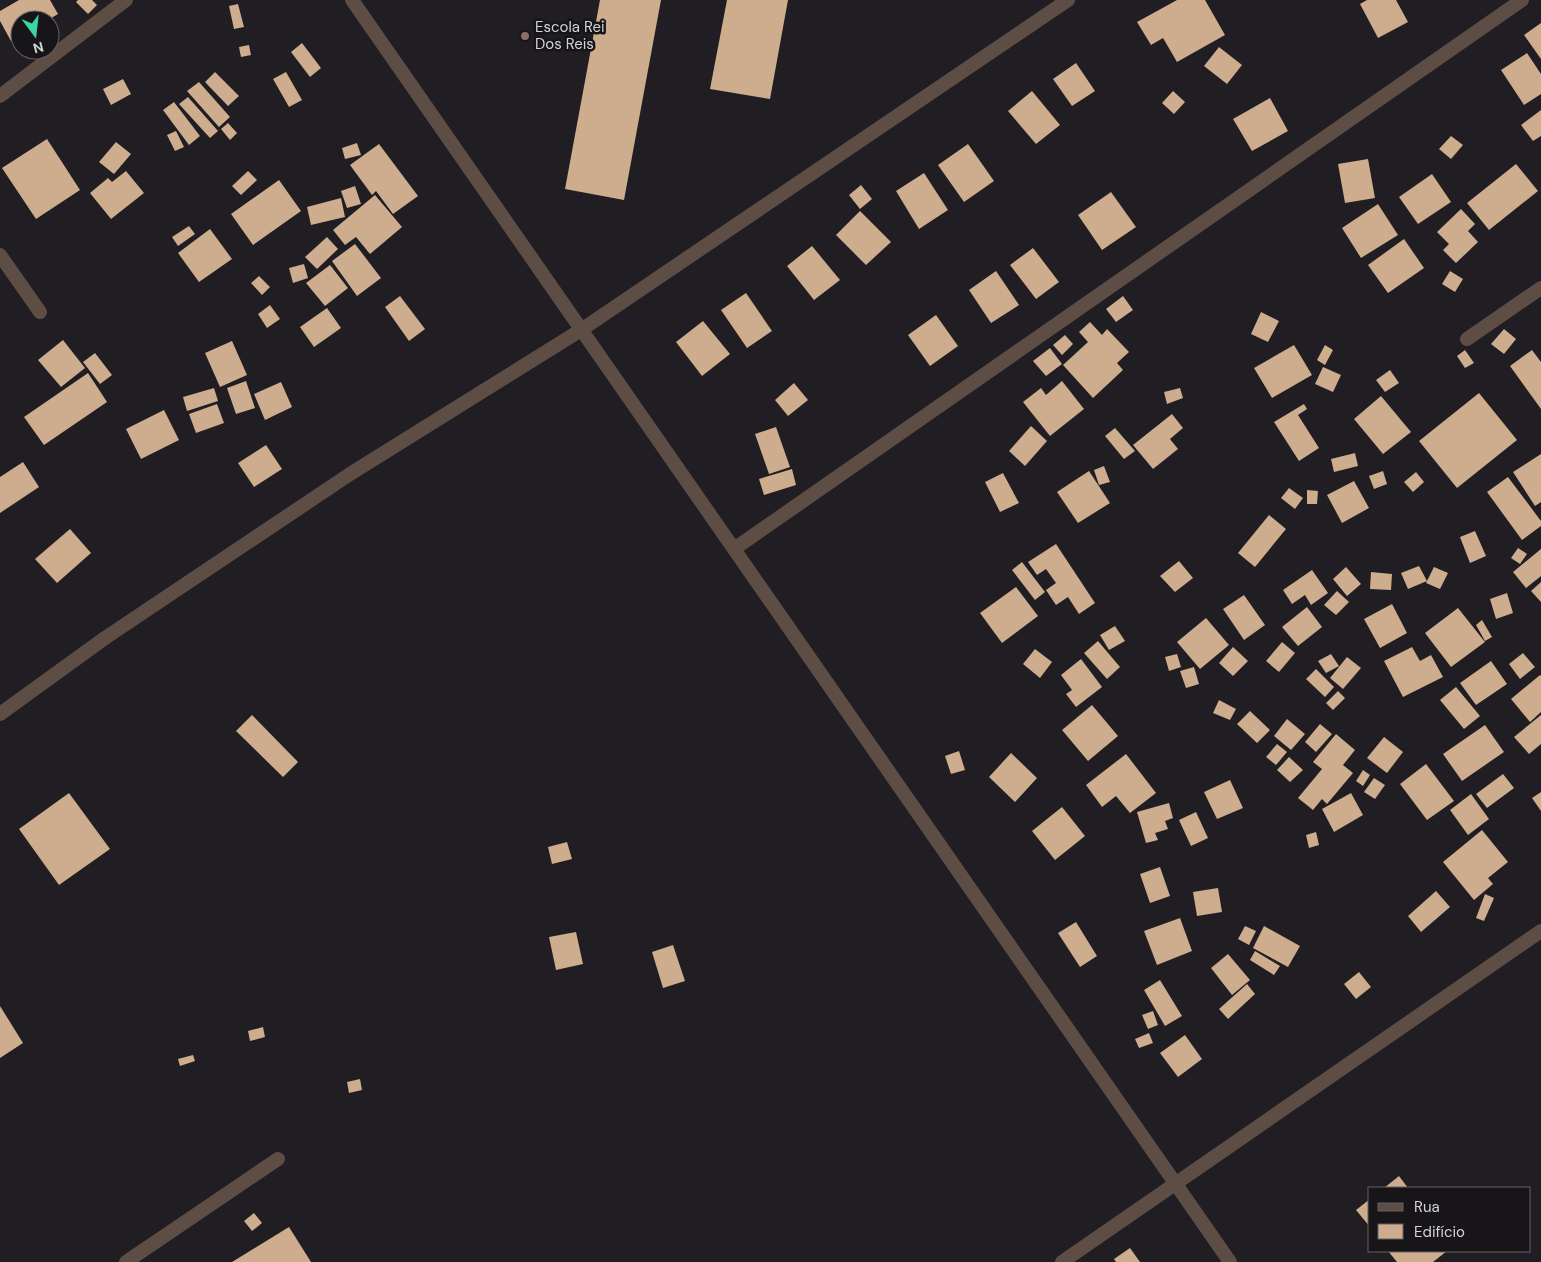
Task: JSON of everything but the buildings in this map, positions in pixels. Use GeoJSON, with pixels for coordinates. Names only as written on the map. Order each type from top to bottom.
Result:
{"type":"FeatureCollection","features":[{"type":"Feature","properties":{"kind":"street"},"geometry":{"type":"LineString","coordinates":[[0,96],[126,0]]}},
{"type":"Feature","properties":{"kind":"street"},"geometry":{"type":"LineString","coordinates":[[352,0],[1230,1262]]}},
{"type":"Feature","properties":{"kind":"street"},"geometry":{"type":"LineString","coordinates":[[0,714],[105,638],[342,480],[581,330],[1068,0]]}},
{"type":"Feature","properties":{"kind":"street"},"geometry":{"type":"LineString","coordinates":[[734,548],[1522,0]]}},
{"type":"Feature","properties":{"kind":"street"},"geometry":{"type":"LineString","coordinates":[[0,255],[40,312]]}},
{"type":"Feature","properties":{"kind":"street"},"geometry":{"type":"LineString","coordinates":[[1467,339],[1541,288]]}},
{"type":"Feature","properties":{"kind":"street"},"geometry":{"type":"LineString","coordinates":[[1062,1262],[1541,931]]}},
{"type":"Feature","properties":{"kind":"street"},"geometry":{"type":"LineString","coordinates":[[126,1262],[278,1159]]}},
{"type":"Feature","properties":{"kind":"place","name":"Escola Rei Dos Reis"},"geometry":{"type":"Point","coordinates":[525,36]}}]}
